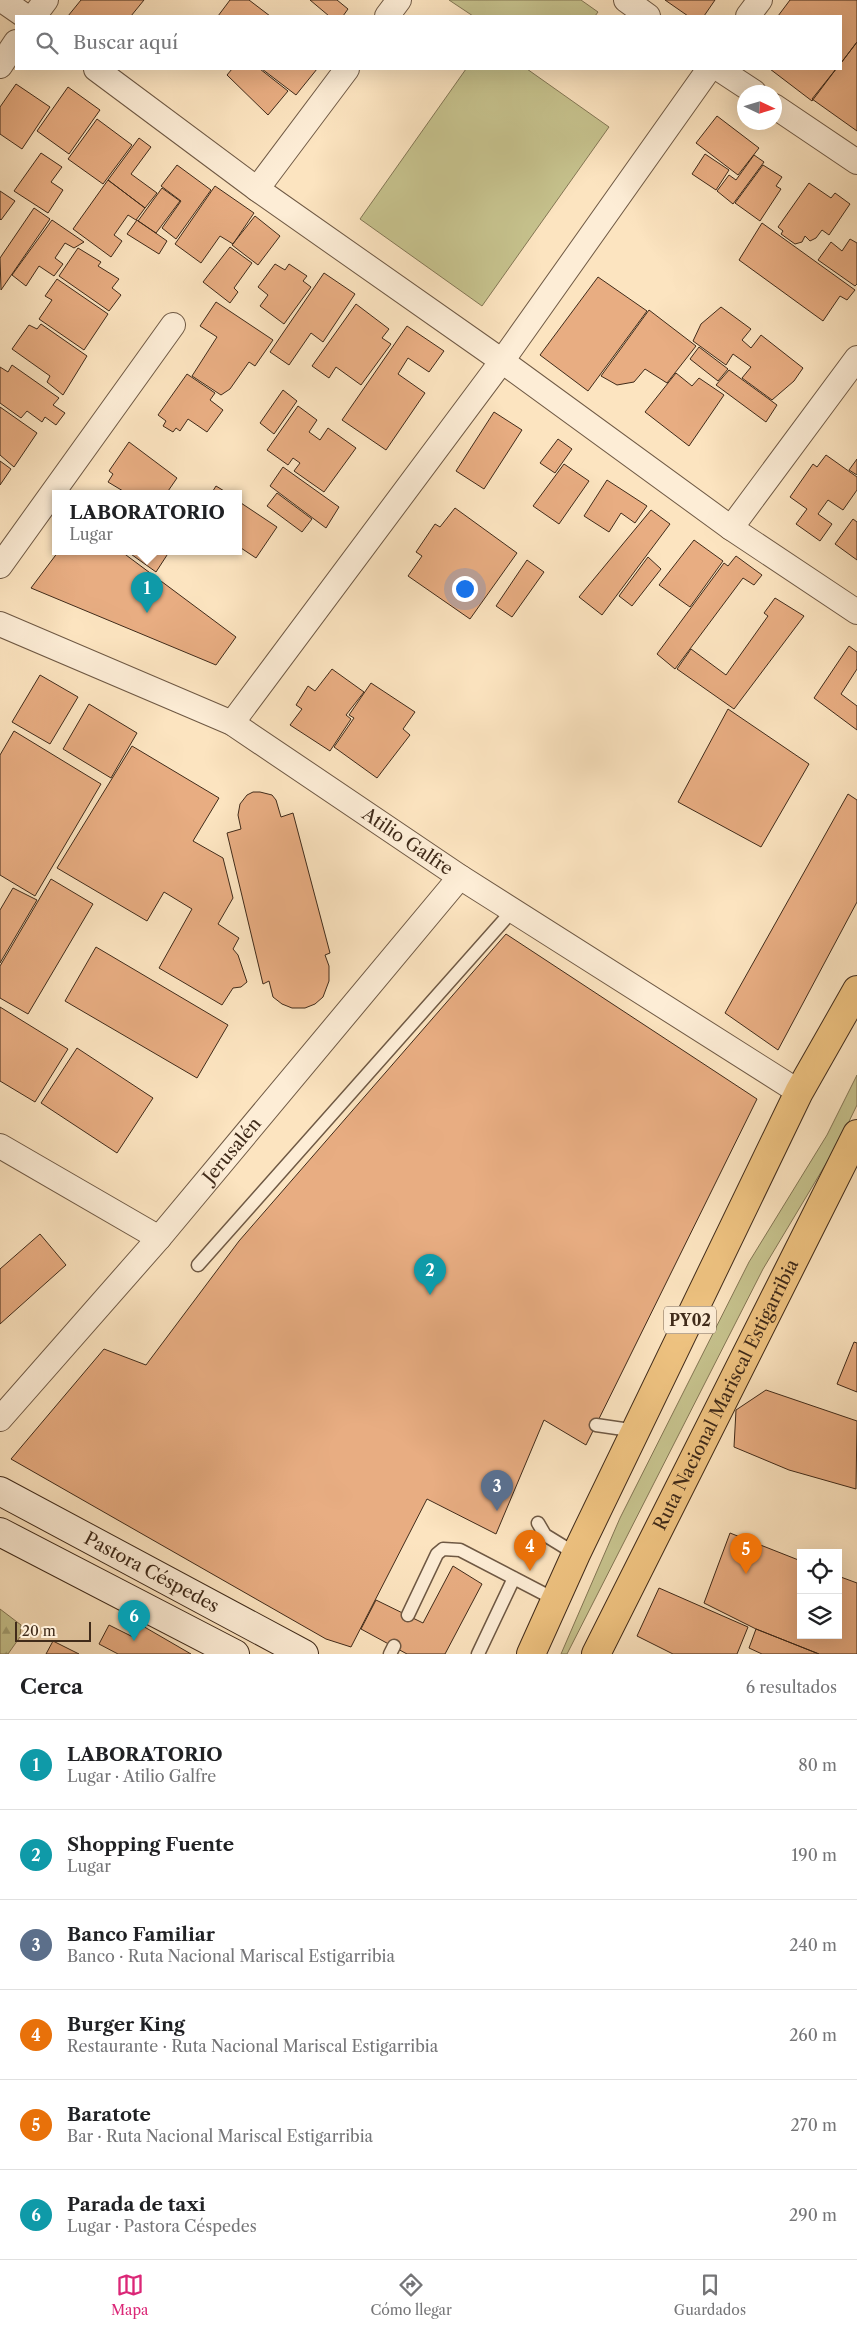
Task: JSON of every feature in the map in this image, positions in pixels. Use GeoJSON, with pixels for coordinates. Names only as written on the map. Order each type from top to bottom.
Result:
{"type":"FeatureCollection","features":[{"type":"Feature","properties":{"kind":"highway","name":"PY02"},"geometry":{"type":"LineString","coordinates":[[531,1654],[576,1554],[638,1431],[799,1092],[857,990]]}},
{"type":"Feature","properties":{"kind":"highway","name":"Ruta Nacional Mariscal Estigarribia"},"geometry":{"type":"LineString","coordinates":[[596,1654],[857,1134]]}},
{"type":"Feature","properties":{"kind":"main road","name":"Pastora Céspedes"},"geometry":{"type":"LineString","coordinates":[[0,1490],[304,1654]]}},
{"type":"Feature","properties":{"kind":"main road","name":"Pastora Céspedes"},"geometry":{"type":"LineString","coordinates":[[0,1532],[235,1654]]}},
{"type":"Feature","properties":{"kind":"street"},"geometry":{"type":"LineString","coordinates":[[2,0],[24,15]]}},
{"type":"Feature","properties":{"kind":"street"},"geometry":{"type":"LineString","coordinates":[[35,15],[46,0]]}},
{"type":"Feature","properties":{"kind":"street"},"geometry":{"type":"LineString","coordinates":[[388,15],[399,0]]}},
{"type":"Feature","properties":{"kind":"street"},"geometry":{"type":"LineString","coordinates":[[626,0],[647,15]]}},
{"type":"Feature","properties":{"kind":"street"},"geometry":{"type":"LineString","coordinates":[[749,15],[760,0]]}},
{"type":"Feature","properties":{"kind":"street"},"geometry":{"type":"LineString","coordinates":[[0,66],[15,44]]}},
{"type":"Feature","properties":{"kind":"street"},"geometry":{"type":"LineString","coordinates":[[97,70],[257,189],[502,361],[731,528],[857,612]]}},
{"type":"Feature","properties":{"kind":"street"},"geometry":{"type":"LineString","coordinates":[[257,189],[347,70]]}},
{"type":"Feature","properties":{"kind":"street"},"geometry":{"type":"LineString","coordinates":[[232,723],[502,361],[708,70]]}},
{"type":"Feature","properties":{"kind":"street"},"geometry":{"type":"LineString","coordinates":[[721,70],[743,85]]}},
{"type":"Feature","properties":{"kind":"street"},"geometry":{"type":"LineString","coordinates":[[782,111],[857,162]]}},
{"type":"Feature","properties":{"kind":"street"},"geometry":{"type":"LineString","coordinates":[[55,490],[173,325]]}},
{"type":"Feature","properties":{"kind":"street"},"geometry":{"type":"LineString","coordinates":[[731,528],[857,358]]}},
{"type":"Feature","properties":{"kind":"street"},"geometry":{"type":"LineString","coordinates":[[0,566],[52,494]]}},
{"type":"Feature","properties":{"kind":"street","name":"Atilio Galfre"},"geometry":{"type":"LineString","coordinates":[[0,624],[232,723],[460,876],[799,1092]]}},
{"type":"Feature","properties":{"kind":"street","name":"Jerusalén"},"geometry":{"type":"LineString","coordinates":[[0,1419],[159,1238],[460,876]]}},
{"type":"Feature","properties":{"kind":"street"},"geometry":{"type":"LineString","coordinates":[[0,1146],[159,1238]]}},
{"type":"Feature","properties":{"kind":"lane"},"geometry":{"type":"LineString","coordinates":[[198,1265],[513,910]]}},
{"type":"Feature","properties":{"kind":"lane"},"geometry":{"type":"LineString","coordinates":[[596,1425],[638,1431]]}},
{"type":"Feature","properties":{"kind":"lane"},"geometry":{"type":"LineString","coordinates":[[538,1523],[545,1535],[576,1554]]}},
{"type":"Feature","properties":{"kind":"lane"},"geometry":{"type":"LineString","coordinates":[[408,1615],[437,1554],[443,1549],[460,1550],[556,1600]]}},
{"type":"Feature","properties":{"kind":"lane"},"geometry":{"type":"LineString","coordinates":[[478,1654],[514,1578]]}},
{"type":"Feature","properties":{"kind":"green space"},"geometry":{"type":"Polygon","coordinates":[[[449,0],[581,0],[598,12],[596,15],[472,15],[449,0]]]}},
{"type":"Feature","properties":{"kind":"green space"},"geometry":{"type":"Polygon","coordinates":[[[465,70],[528,70],[609,127],[482,306],[360,219],[465,70]]]}},
{"type":"Feature","properties":{"kind":"green space"},"geometry":{"type":"Polygon","coordinates":[[[857,1075],[857,1105],[839,1142],[763,1269],[567,1654],[561,1654],[620,1518],[749,1262],[827,1135],[857,1075]]]}},
{"type":"Feature","properties":{"kind":"green space"},"geometry":{"type":"Polygon","coordinates":[[[0,1609],[21,1625],[20,1637],[8,1654],[0,1654],[0,1609]]]}},
{"type":"Feature","properties":{"kind":"building"},"geometry":{"type":"Polygon","coordinates":[[[81,0],[144,0],[132,15],[69,15],[81,0]]]}},
{"type":"Feature","properties":{"kind":"building"},"geometry":{"type":"Polygon","coordinates":[[[230,0],[249,0],[269,15],[219,15],[230,0]]]}},
{"type":"Feature","properties":{"kind":"building"},"geometry":{"type":"Polygon","coordinates":[[[310,0],[337,0],[348,9],[344,15],[328,15],[310,0]]]}},
{"type":"Feature","properties":{"kind":"building"},"geometry":{"type":"Polygon","coordinates":[[[665,0],[715,0],[705,15],[687,15],[665,0]]]}},
{"type":"Feature","properties":{"kind":"building"},"geometry":{"type":"Polygon","coordinates":[[[790,0],[857,0],[857,42],[842,62],[842,15],[779,15],[790,0]]]}},
{"type":"Feature","properties":{"kind":"building"},"geometry":{"type":"Polygon","coordinates":[[[857,42],[857,131],[812,99],[835,70],[842,70],[842,62],[857,42]]]}},
{"type":"Feature","properties":{"kind":"building"},"geometry":{"type":"Polygon","coordinates":[[[231,70],[261,70],[288,91],[268,115],[227,75],[231,70]]]}},
{"type":"Feature","properties":{"kind":"building"},"geometry":{"type":"Polygon","coordinates":[[[263,70],[316,70],[296,95],[263,70]]]}},
{"type":"Feature","properties":{"kind":"building"},"geometry":{"type":"Polygon","coordinates":[[[771,70],[835,70],[812,101],[771,70]]]}},
{"type":"Feature","properties":{"kind":"building"},"geometry":{"type":"Polygon","coordinates":[[[16,84],[50,107],[22,149],[0,134],[0,107],[16,84]]]}},
{"type":"Feature","properties":{"kind":"building"},"geometry":{"type":"Polygon","coordinates":[[[68,87],[100,110],[69,154],[37,131],[68,87]]]}},
{"type":"Feature","properties":{"kind":"building"},"geometry":{"type":"Polygon","coordinates":[[[717,116],[759,148],[738,175],[696,143],[717,116]]]}},
{"type":"Feature","properties":{"kind":"building"},"geometry":{"type":"Polygon","coordinates":[[[97,119],[132,145],[103,184],[68,159],[97,119]]]}},
{"type":"Feature","properties":{"kind":"building"},"geometry":{"type":"Polygon","coordinates":[[[139,138],[151,147],[131,174],[157,193],[145,208],[108,180],[139,138]]]}},
{"type":"Feature","properties":{"kind":"building"},"geometry":{"type":"Polygon","coordinates":[[[41,153],[62,167],[51,182],[63,190],[48,213],[14,191],[41,153]]]}},
{"type":"Feature","properties":{"kind":"building"},"geometry":{"type":"Polygon","coordinates":[[[705,154],[729,170],[716,190],[692,174],[705,154]]]}},
{"type":"Feature","properties":{"kind":"building"},"geometry":{"type":"Polygon","coordinates":[[[754,155],[764,162],[733,204],[717,191],[729,175],[736,180],[754,155]]]}},
{"type":"Feature","properties":{"kind":"building"},"geometry":{"type":"Polygon","coordinates":[[[177,165],[211,190],[176,239],[162,228],[181,201],[161,186],[177,165]]]}},
{"type":"Feature","properties":{"kind":"building"},"geometry":{"type":"Polygon","coordinates":[[[763,165],[782,177],[776,186],[781,189],[760,221],[735,203],[763,165]]]}},
{"type":"Feature","properties":{"kind":"building"},"geometry":{"type":"Polygon","coordinates":[[[108,180],[145,208],[136,220],[128,215],[114,235],[122,241],[111,257],[73,229],[108,180]]]}},
{"type":"Feature","properties":{"kind":"building"},"geometry":{"type":"Polygon","coordinates":[[[809,183],[831,198],[835,193],[850,204],[829,235],[822,230],[816,238],[810,241],[805,236],[802,242],[795,244],[781,234],[783,231],[778,227],[809,183]]]}},
{"type":"Feature","properties":{"kind":"building"},"geometry":{"type":"Polygon","coordinates":[[[215,186],[254,213],[233,244],[220,236],[201,263],[175,244],[215,186]]]}},
{"type":"Feature","properties":{"kind":"building"},"geometry":{"type":"Polygon","coordinates":[[[162,188],[180,201],[156,233],[138,221],[162,188]]]}},
{"type":"Feature","properties":{"kind":"building"},"geometry":{"type":"Polygon","coordinates":[[[0,191],[15,201],[1,220],[0,219],[0,191]]]}},
{"type":"Feature","properties":{"kind":"building"},"geometry":{"type":"Polygon","coordinates":[[[34,208],[50,219],[1,290],[0,258],[34,208]]]}},
{"type":"Feature","properties":{"kind":"building"},"geometry":{"type":"Polygon","coordinates":[[[255,216],[280,236],[258,265],[232,245],[255,216]]]}},
{"type":"Feature","properties":{"kind":"building"},"geometry":{"type":"Polygon","coordinates":[[[52,220],[84,242],[74,248],[65,243],[55,258],[63,264],[54,276],[39,266],[26,286],[12,275],[52,220]]]}},
{"type":"Feature","properties":{"kind":"building"},"geometry":{"type":"Polygon","coordinates":[[[137,220],[167,241],[159,254],[127,234],[137,220]]]}},
{"type":"Feature","properties":{"kind":"building"},"geometry":{"type":"Polygon","coordinates":[[[762,223],[855,290],[847,300],[840,296],[823,321],[739,260],[762,223]]]}},
{"type":"Feature","properties":{"kind":"building"},"geometry":{"type":"Polygon","coordinates":[[[850,239],[857,243],[857,284],[855,286],[818,260],[831,242],[842,251],[850,239]]]}},
{"type":"Feature","properties":{"kind":"building"},"geometry":{"type":"Polygon","coordinates":[[[230,247],[252,263],[234,288],[238,292],[230,303],[203,282],[230,247]]]}},
{"type":"Feature","properties":{"kind":"building"},"geometry":{"type":"Polygon","coordinates":[[[78,248],[101,262],[98,266],[119,279],[112,288],[121,295],[109,311],[59,276],[78,248]]]}},
{"type":"Feature","properties":{"kind":"building"},"geometry":{"type":"Polygon","coordinates":[[[275,264],[285,270],[289,264],[307,276],[303,281],[311,287],[284,324],[260,306],[268,295],[258,287],[275,264]]]}},
{"type":"Feature","properties":{"kind":"building"},"geometry":{"type":"Polygon","coordinates":[[[324,273],[355,294],[323,342],[311,333],[289,365],[270,352],[324,273]]]}},
{"type":"Feature","properties":{"kind":"building"},"geometry":{"type":"Polygon","coordinates":[[[598,277],[647,311],[588,391],[540,355],[598,277]]]}},
{"type":"Feature","properties":{"kind":"building"},"geometry":{"type":"Polygon","coordinates":[[[57,279],[108,314],[84,350],[39,319],[52,300],[45,296],[57,279]]]}},
{"type":"Feature","properties":{"kind":"building"},"geometry":{"type":"Polygon","coordinates":[[[216,302],[273,340],[255,366],[249,362],[230,389],[221,395],[192,376],[217,337],[200,326],[216,302]]]}},
{"type":"Feature","properties":{"kind":"building"},"geometry":{"type":"Polygon","coordinates":[[[356,304],[389,329],[382,338],[391,344],[361,385],[336,367],[329,378],[312,366],[356,304]]]}},
{"type":"Feature","properties":{"kind":"building"},"geometry":{"type":"Polygon","coordinates":[[[721,307],[751,329],[742,340],[751,348],[761,335],[803,368],[794,381],[772,400],[742,378],[751,367],[733,354],[726,365],[693,341],[701,324],[721,307]]]}},
{"type":"Feature","properties":{"kind":"building"},"geometry":{"type":"Polygon","coordinates":[[[649,310],[696,346],[667,383],[645,369],[634,382],[617,385],[601,376],[649,310]]]}},
{"type":"Feature","properties":{"kind":"building"},"geometry":{"type":"Polygon","coordinates":[[[41,324],[87,356],[63,395],[47,382],[50,376],[12,349],[29,325],[37,329],[41,324]]]}},
{"type":"Feature","properties":{"kind":"building"},"geometry":{"type":"Polygon","coordinates":[[[407,326],[444,351],[429,372],[408,358],[398,374],[425,393],[386,450],[342,420],[407,326]]]}},
{"type":"Feature","properties":{"kind":"building"},"geometry":{"type":"Polygon","coordinates":[[[699,347],[728,369],[718,381],[690,359],[699,347]]]}},
{"type":"Feature","properties":{"kind":"building"},"geometry":{"type":"Polygon","coordinates":[[[12,365],[59,398],[53,405],[65,413],[56,425],[45,417],[42,422],[27,411],[21,418],[0,403],[0,367],[8,372],[12,365]]]}},
{"type":"Feature","properties":{"kind":"building"},"geometry":{"type":"Polygon","coordinates":[[[729,370],[777,405],[766,422],[716,385],[729,370]]]}},
{"type":"Feature","properties":{"kind":"building"},"geometry":{"type":"Polygon","coordinates":[[[676,373],[692,386],[699,378],[724,395],[689,446],[645,412],[676,373]]]}},
{"type":"Feature","properties":{"kind":"building"},"geometry":{"type":"Polygon","coordinates":[[[187,374],[215,393],[210,400],[223,410],[207,432],[188,419],[180,431],[176,428],[173,432],[163,426],[166,421],[158,415],[187,374]]]}},
{"type":"Feature","properties":{"kind":"building"},"geometry":{"type":"Polygon","coordinates":[[[283,390],[297,401],[274,434],[260,423],[283,390]]]}},
{"type":"Feature","properties":{"kind":"building"},"geometry":{"type":"Polygon","coordinates":[[[298,406],[317,420],[309,432],[320,440],[328,428],[356,448],[324,492],[294,471],[300,463],[293,458],[288,465],[267,450],[298,406]]]}},
{"type":"Feature","properties":{"kind":"building"},"geometry":{"type":"Polygon","coordinates":[[[0,407],[37,433],[14,467],[0,455],[0,407]]]}},
{"type":"Feature","properties":{"kind":"building"},"geometry":{"type":"Polygon","coordinates":[[[494,412],[522,430],[484,489],[456,471],[494,412]]]}},
{"type":"Feature","properties":{"kind":"building"},"geometry":{"type":"Polygon","coordinates":[[[558,439],[572,449],[555,473],[540,463],[558,439]]]}},
{"type":"Feature","properties":{"kind":"building"},"geometry":{"type":"Polygon","coordinates":[[[129,442],[177,478],[169,490],[121,490],[108,482],[113,474],[109,471],[129,442]]]}},
{"type":"Feature","properties":{"kind":"building"},"geometry":{"type":"Polygon","coordinates":[[[826,455],[857,477],[857,490],[843,510],[828,500],[818,514],[832,524],[820,541],[796,524],[807,509],[790,497],[813,464],[817,467],[826,455]]]}},
{"type":"Feature","properties":{"kind":"building"},"geometry":{"type":"Polygon","coordinates":[[[857,459],[857,475],[849,470],[857,459]]]}},
{"type":"Feature","properties":{"kind":"building"},"geometry":{"type":"Polygon","coordinates":[[[0,461],[11,469],[0,485],[0,461]]]}},
{"type":"Feature","properties":{"kind":"building"},"geometry":{"type":"Polygon","coordinates":[[[564,464],[589,481],[559,524],[533,506],[564,464]]]}},
{"type":"Feature","properties":{"kind":"building"},"geometry":{"type":"Polygon","coordinates":[[[283,467],[339,507],[326,528],[270,486],[283,467]]]}},
{"type":"Feature","properties":{"kind":"building"},"geometry":{"type":"Polygon","coordinates":[[[607,480],[647,506],[635,523],[621,513],[609,532],[584,516],[607,480]]]}},
{"type":"Feature","properties":{"kind":"building"},"geometry":{"type":"Polygon","coordinates":[[[216,486],[222,490],[214,490],[216,486]]]}},
{"type":"Feature","properties":{"kind":"building"},"geometry":{"type":"Polygon","coordinates":[[[277,493],[312,519],[302,532],[267,506],[277,493]]]}},
{"type":"Feature","properties":{"kind":"building"},"geometry":{"type":"Polygon","coordinates":[[[242,504],[277,527],[256,558],[242,549],[242,504]]]}},
{"type":"Feature","properties":{"kind":"building"},"geometry":{"type":"Polygon","coordinates":[[[455,508],[517,553],[470,619],[408,576],[422,556],[416,552],[435,524],[440,527],[455,508]]]}},
{"type":"Feature","properties":{"kind":"building"},"geometry":{"type":"Polygon","coordinates":[[[651,510],[670,524],[602,615],[579,597],[651,510]]]}},
{"type":"Feature","properties":{"kind":"building"},"geometry":{"type":"Polygon","coordinates":[[[853,519],[857,522],[857,560],[835,544],[853,519]]]}},
{"type":"Feature","properties":{"kind":"building"},"geometry":{"type":"Polygon","coordinates":[[[694,540],[723,561],[690,607],[659,585],[694,540]]]}},
{"type":"Feature","properties":{"kind":"building"},"geometry":{"type":"Polygon","coordinates":[[[56,555],[126,555],[236,637],[216,665],[31,588],[56,555]]]}},
{"type":"Feature","properties":{"kind":"building"},"geometry":{"type":"Polygon","coordinates":[[[132,555],[167,555],[156,572],[132,555]]]}},
{"type":"Feature","properties":{"kind":"building"},"geometry":{"type":"Polygon","coordinates":[[[736,556],[762,575],[754,585],[743,578],[675,669],[657,654],[724,563],[728,566],[736,556]]]}},
{"type":"Feature","properties":{"kind":"building"},"geometry":{"type":"Polygon","coordinates":[[[648,557],[661,569],[632,606],[619,596],[648,557]]]}},
{"type":"Feature","properties":{"kind":"building"},"geometry":{"type":"Polygon","coordinates":[[[527,560],[544,572],[512,617],[496,606],[527,560]]]}},
{"type":"Feature","properties":{"kind":"building"},"geometry":{"type":"Polygon","coordinates":[[[775,598],[804,616],[734,709],[677,669],[691,649],[726,675],[768,616],[764,613],[775,598]]]}},
{"type":"Feature","properties":{"kind":"building"},"geometry":{"type":"Polygon","coordinates":[[[849,646],[857,652],[857,669],[841,694],[857,706],[857,730],[814,698],[849,646]]]}},
{"type":"Feature","properties":{"kind":"building"},"geometry":{"type":"Polygon","coordinates":[[[332,669],[364,692],[346,715],[351,719],[330,751],[290,725],[302,709],[296,705],[308,686],[315,691],[332,669]]]}},
{"type":"Feature","properties":{"kind":"building"},"geometry":{"type":"Polygon","coordinates":[[[40,675],[78,697],[50,744],[12,722],[40,675]]]}},
{"type":"Feature","properties":{"kind":"building"},"geometry":{"type":"Polygon","coordinates":[[[371,683],[415,712],[403,729],[410,735],[377,778],[334,747],[354,718],[349,715],[371,683]]]}},
{"type":"Feature","properties":{"kind":"building"},"geometry":{"type":"Polygon","coordinates":[[[89,704],[137,733],[111,778],[63,749],[89,704]]]}},
{"type":"Feature","properties":{"kind":"building"},"geometry":{"type":"Polygon","coordinates":[[[728,709],[809,764],[761,847],[678,802],[728,709]]]}},
{"type":"Feature","properties":{"kind":"building"},"geometry":{"type":"Polygon","coordinates":[[[14,731],[101,784],[35,896],[0,875],[0,755],[14,731]]]}},
{"type":"Feature","properties":{"kind":"building"},"geometry":{"type":"Polygon","coordinates":[[[132,746],[219,798],[193,841],[223,858],[233,898],[218,924],[239,938],[233,949],[238,955],[247,982],[241,987],[233,988],[222,1005],[159,968],[192,909],[164,892],[147,921],[57,868],[132,746]]]}},
{"type":"Feature","properties":{"kind":"building"},"geometry":{"type":"Polygon","coordinates":[[[253,792],[272,795],[276,800],[281,817],[293,813],[330,953],[325,955],[329,966],[329,981],[323,997],[315,1004],[305,1008],[292,1008],[282,1004],[273,997],[269,981],[263,984],[227,833],[241,829],[238,815],[240,804],[247,795],[253,792]]]}},
{"type":"Feature","properties":{"kind":"building"},"geometry":{"type":"Polygon","coordinates":[[[848,794],[857,800],[857,902],[778,1050],[725,1013],[848,794]]]}},
{"type":"Feature","properties":{"kind":"building"},"geometry":{"type":"Polygon","coordinates":[[[51,879],[93,904],[28,1014],[0,998],[0,966],[51,879]]]}},
{"type":"Feature","properties":{"kind":"building"},"geometry":{"type":"Polygon","coordinates":[[[13,888],[37,900],[0,963],[0,910],[13,888]]]}},
{"type":"Feature","properties":{"kind":"building"},"geometry":{"type":"Polygon","coordinates":[[[506,934],[757,1099],[586,1445],[544,1420],[496,1534],[427,1499],[351,1647],[326,1639],[11,1459],[104,1349],[146,1365],[239,1241],[506,934]]]}},
{"type":"Feature","properties":{"kind":"building"},"geometry":{"type":"Polygon","coordinates":[[[96,947],[228,1025],[197,1078],[65,1001],[96,947]]]}},
{"type":"Feature","properties":{"kind":"building"},"geometry":{"type":"Polygon","coordinates":[[[0,1007],[68,1049],[35,1102],[0,1081],[0,1007]]]}},
{"type":"Feature","properties":{"kind":"building"},"geometry":{"type":"Polygon","coordinates":[[[77,1048],[153,1098],[117,1153],[41,1103],[77,1048]]]}},
{"type":"Feature","properties":{"kind":"building"},"geometry":{"type":"Polygon","coordinates":[[[40,1234],[66,1265],[0,1324],[0,1269],[40,1234]]]}},
{"type":"Feature","properties":{"kind":"building"},"geometry":{"type":"Polygon","coordinates":[[[854,1342],[857,1343],[857,1392],[837,1384],[854,1342]]]}},
{"type":"Feature","properties":{"kind":"building"},"geometry":{"type":"Polygon","coordinates":[[[766,1390],[857,1421],[856,1489],[789,1470],[734,1447],[736,1410],[766,1390]]]}},
{"type":"Feature","properties":{"kind":"building"},"geometry":{"type":"Polygon","coordinates":[[[730,1533],[797,1559],[797,1639],[842,1639],[842,1577],[857,1583],[857,1654],[819,1654],[756,1629],[704,1603],[730,1533]]]}},
{"type":"Feature","properties":{"kind":"building"},"geometry":{"type":"Polygon","coordinates":[[[453,1566],[482,1584],[445,1654],[407,1654],[361,1629],[376,1600],[423,1623],[453,1566]]]}},
{"type":"Feature","properties":{"kind":"building"},"geometry":{"type":"Polygon","coordinates":[[[659,1588],[748,1627],[737,1654],[673,1654],[637,1636],[659,1588]]]}},
{"type":"Feature","properties":{"kind":"building"},"geometry":{"type":"Polygon","coordinates":[[[109,1625],[135,1638],[141,1625],[191,1654],[118,1654],[99,1644],[109,1625]]]}},
{"type":"Feature","properties":{"kind":"building"},"geometry":{"type":"Polygon","coordinates":[[[756,1629],[819,1654],[762,1654],[749,1648],[756,1629]]]}},
{"type":"Feature","properties":{"kind":"building"},"geometry":{"type":"Polygon","coordinates":[[[53,1641],[79,1654],[46,1654],[53,1641]]]}},
{"type":"Feature","properties":{"kind":"place","name":"LABORATORIO"},"geometry":{"type":"Point","coordinates":[147,613]}},
{"type":"Feature","properties":{"kind":"place","name":"Shopping Fuente"},"geometry":{"type":"Point","coordinates":[430,1295]}},
{"type":"Feature","properties":{"kind":"place","name":"Banco Familiar"},"geometry":{"type":"Point","coordinates":[497,1511]}},
{"type":"Feature","properties":{"kind":"place","name":"Burger King"},"geometry":{"type":"Point","coordinates":[530,1571]}},
{"type":"Feature","properties":{"kind":"place","name":"Baratote"},"geometry":{"type":"Point","coordinates":[746,1574]}},
{"type":"Feature","properties":{"kind":"place","name":"Parada de taxi"},"geometry":{"type":"Point","coordinates":[134,1641]}}]}
